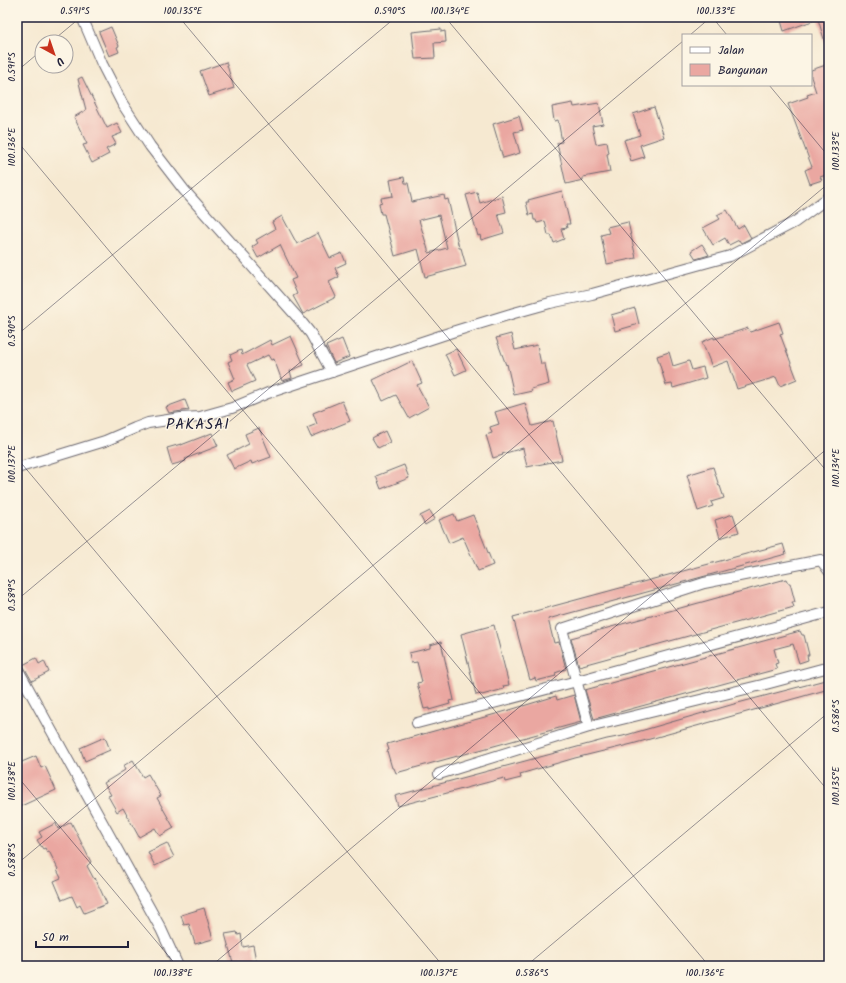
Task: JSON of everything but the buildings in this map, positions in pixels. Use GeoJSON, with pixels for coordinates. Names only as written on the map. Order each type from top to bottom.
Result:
{"type":"FeatureCollection","features":[{"type":"Feature","properties":{"kind":"street"},"geometry":{"type":"LineString","coordinates":[[82,17],[95,51],[118,97],[150,146],[184,190],[300,319],[311,334],[332,372]]}},
{"type":"Feature","properties":{"kind":"street"},"geometry":{"type":"LineString","coordinates":[[17,468],[98,444],[148,424],[180,418],[200,417],[232,408],[268,393],[514,313],[592,294],[730,256],[795,222],[829,198]]}},
{"type":"Feature","properties":{"kind":"street"},"geometry":{"type":"LineString","coordinates":[[589,727],[562,629],[704,584],[821,560],[829,571]]}},
{"type":"Feature","properties":{"kind":"street"},"geometry":{"type":"LineString","coordinates":[[417,723],[829,612]]}},
{"type":"Feature","properties":{"kind":"street"},"geometry":{"type":"LineString","coordinates":[[439,774],[589,727],[762,685],[829,667]]}},
{"type":"Feature","properties":{"kind":"street"},"geometry":{"type":"LineString","coordinates":[[17,668],[161,929],[178,966]]}},
{"type":"Feature","properties":{"kind":"district","name":"PAKASAI"},"geometry":{"type":"Point","coordinates":[198,425]}}]}
